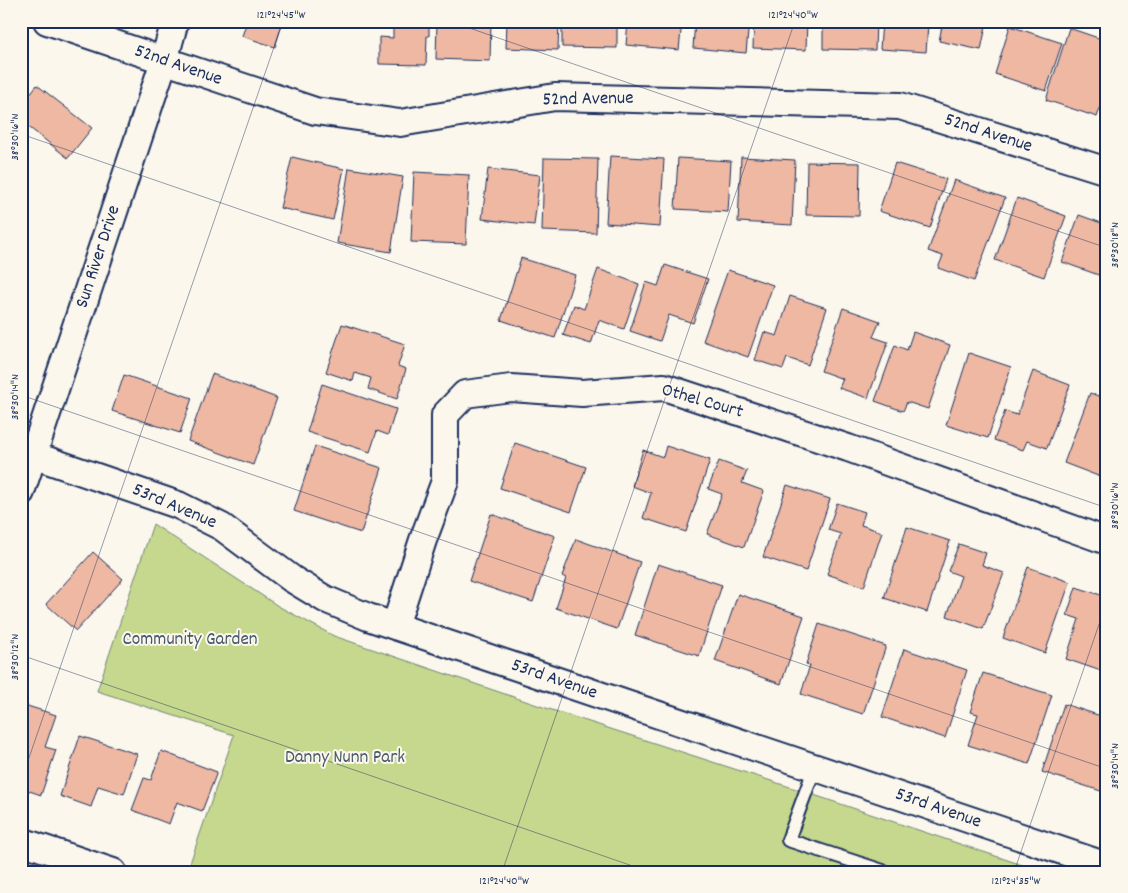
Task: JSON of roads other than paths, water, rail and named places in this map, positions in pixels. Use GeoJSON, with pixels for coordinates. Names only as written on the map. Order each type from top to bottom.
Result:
{"type":"FeatureCollection","features":[{"type":"Feature","properties":{"kind":"street","name":"52nd Avenue"},"geometry":{"type":"LineString","coordinates":[[46,21],[315,112],[400,123],[554,97],[900,106],[1107,171]]}},
{"type":"Feature","properties":{"kind":"street","name":"Sun River Drive"},"geometry":{"type":"LineString","coordinates":[[21,492],[27,453],[164,61],[176,21]]}},
{"type":"Feature","properties":{"kind":"street","name":"Othel Court"},"geometry":{"type":"LineString","coordinates":[[395,626],[423,540],[445,481],[445,416],[465,394],[512,388],[582,393],[664,387],[848,448],[1107,541]]}},
{"type":"Feature","properties":{"kind":"street","name":"53rd Avenue"},"geometry":{"type":"LineString","coordinates":[[27,453],[178,505],[222,527],[292,579],[325,599],[368,617],[1107,866]]}},
{"type":"Feature","properties":{"kind":"street"},"geometry":{"type":"LineString","coordinates":[[21,841],[113,872]]}},
{"type":"Feature","properties":{"kind":"lane"},"geometry":{"type":"LineString","coordinates":[[815,767],[788,840],[886,872]]}},
{"type":"Feature","properties":{"kind":"park label","name":"Community Garden"},"geometry":{"type":"Point","coordinates":[190,640]}},
{"type":"Feature","properties":{"kind":"park label","name":"Danny Nunn Park"},"geometry":{"type":"Point","coordinates":[345,758]}}]}
